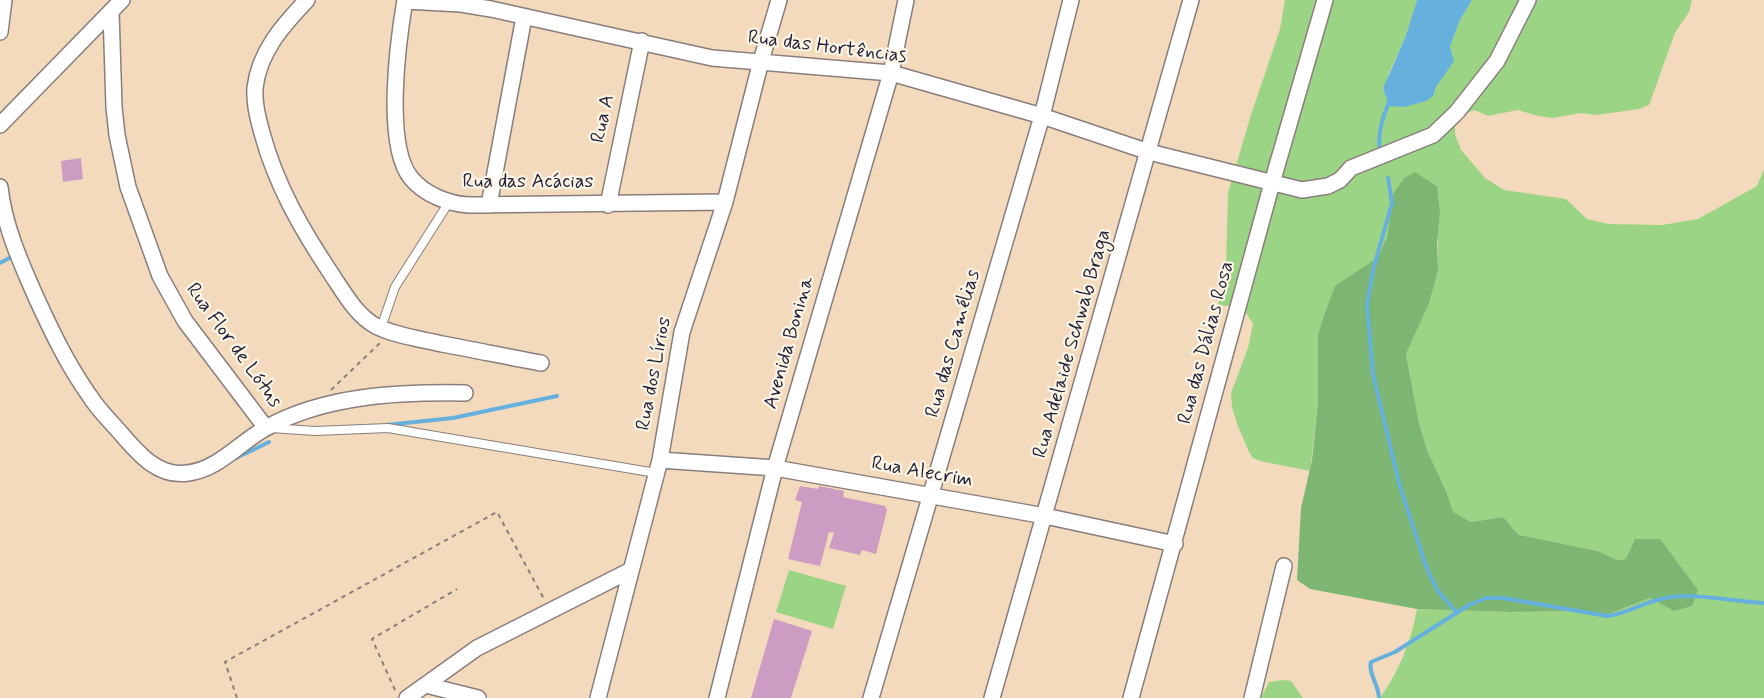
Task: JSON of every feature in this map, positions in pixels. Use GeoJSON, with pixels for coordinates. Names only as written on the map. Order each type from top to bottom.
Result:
{"type":"FeatureCollection","features":[{"type":"Feature","properties":{"kind":"street"},"geometry":{"type":"LineString","coordinates":[[0,32],[4,0]]}},
{"type":"Feature","properties":{"kind":"street"},"geometry":{"type":"LineString","coordinates":[[0,126],[122,0]]}},
{"type":"Feature","properties":{"kind":"street"},"geometry":{"type":"LineString","coordinates":[[308,0],[265,52],[259,67],[255,89],[256,109],[277,179],[297,219],[349,299],[363,316],[386,330],[540,363]]}},
{"type":"Feature","properties":{"kind":"street","name":"Rua das Hortências"},"geometry":{"type":"LineString","coordinates":[[405,0],[461,4],[642,41],[712,58],[891,73],[1042,116],[1149,152],[1302,190],[1328,186],[1340,180],[1351,168],[1433,135],[1457,112],[1497,61],[1528,0]]}},
{"type":"Feature","properties":{"kind":"street","name":"Rua das Acácias"},"geometry":{"type":"LineString","coordinates":[[405,0],[398,41],[395,119],[401,159],[411,179],[440,199],[469,206],[725,202]]}},
{"type":"Feature","properties":{"kind":"street","name":"Rua dos Lírios"},"geometry":{"type":"LineString","coordinates":[[598,698],[658,467],[682,332],[725,202],[779,0]]}},
{"type":"Feature","properties":{"kind":"street","name":"Avenida Bonina"},"geometry":{"type":"LineString","coordinates":[[717,698],[775,468],[891,73],[906,0]]}},
{"type":"Feature","properties":{"kind":"street","name":"Rua das Camélias"},"geometry":{"type":"LineString","coordinates":[[871,698],[1042,116],[1071,0]]}},
{"type":"Feature","properties":{"kind":"street","name":"Rua Adelaide Schwab Braga"},"geometry":{"type":"LineString","coordinates":[[992,698],[1046,516],[1191,0]]}},
{"type":"Feature","properties":{"kind":"street","name":"Rua das Dálias Rosa"},"geometry":{"type":"LineString","coordinates":[[1131,698],[1272,183],[1325,0]]}},
{"type":"Feature","properties":{"kind":"street","name":"Rua Flor de Lótus"},"geometry":{"type":"LineString","coordinates":[[111,11],[117,135],[128,187],[160,276],[185,321],[266,428]]}},
{"type":"Feature","properties":{"kind":"street"},"geometry":{"type":"LineString","coordinates":[[489,205],[524,17]]}},
{"type":"Feature","properties":{"kind":"street","name":"Rua A"},"geometry":{"type":"LineString","coordinates":[[608,205],[642,41]]}},
{"type":"Feature","properties":{"kind":"street"},"geometry":{"type":"LineString","coordinates":[[0,188],[18,255],[57,343],[89,397],[135,450],[161,469],[173,473],[189,473],[219,461],[266,428],[313,408],[386,395],[423,392],[465,393]]}},
{"type":"Feature","properties":{"kind":"street","name":"Rua Alecrim"},"geometry":{"type":"LineString","coordinates":[[658,467],[775,468],[1046,516],[1175,544]]}},
{"type":"Feature","properties":{"kind":"street"},"geometry":{"type":"LineString","coordinates":[[1252,698],[1284,566]]}},
{"type":"Feature","properties":{"kind":"street"},"geometry":{"type":"LineString","coordinates":[[407,698],[477,648],[631,570]]}},
{"type":"Feature","properties":{"kind":"street"},"geometry":{"type":"LineString","coordinates":[[426,684],[478,698]]}},
{"type":"Feature","properties":{"kind":"lane"},"geometry":{"type":"LineString","coordinates":[[386,330],[395,287],[449,202]]}},
{"type":"Feature","properties":{"kind":"lane","name":"Rua Flor de Lótus"},"geometry":{"type":"LineString","coordinates":[[266,428],[315,431],[388,428],[658,467]]}},
{"type":"Feature","properties":{"kind":"path"},"geometry":{"type":"LineString","coordinates":[[313,408],[386,330]]}},
{"type":"Feature","properties":{"kind":"path"},"geometry":{"type":"LineString","coordinates":[[237,698],[225,662],[497,512],[551,612]]}},
{"type":"Feature","properties":{"kind":"path"},"geometry":{"type":"LineString","coordinates":[[398,698],[372,639],[458,589]]}},
{"type":"Feature","properties":{"kind":"green space"},"geometry":{"type":"Polygon","coordinates":[[[1285,0],[1417,0],[1405,38],[1388,75],[1404,107],[1433,96],[1436,87],[1453,61],[1450,47],[1460,20],[1472,0],[1692,0],[1689,12],[1675,33],[1649,105],[1640,109],[1595,115],[1580,113],[1553,118],[1518,110],[1488,116],[1474,110],[1459,117],[1455,126],[1455,134],[1461,150],[1485,178],[1504,190],[1566,199],[1587,219],[1608,224],[1662,225],[1698,219],[1757,186],[1764,169],[1764,698],[1380,698],[1403,656],[1417,609],[1510,612],[1588,611],[1603,616],[1650,598],[1667,550],[1660,539],[1626,559],[1617,560],[1598,551],[1520,535],[1503,517],[1471,522],[1453,513],[1446,491],[1427,450],[1419,423],[1406,354],[1429,304],[1438,271],[1437,186],[1415,172],[1393,194],[1387,237],[1377,258],[1335,287],[1324,315],[1318,335],[1318,403],[1310,471],[1253,458],[1237,424],[1231,393],[1248,348],[1253,324],[1243,308],[1218,305],[1226,270],[1228,193],[1280,29],[1285,0]]]}},
{"type":"Feature","properties":{"kind":"green space"},"geometry":{"type":"Polygon","coordinates":[[[1415,172],[1437,186],[1440,212],[1437,243],[1438,271],[1429,304],[1406,354],[1419,423],[1427,450],[1453,512],[1471,522],[1503,517],[1520,535],[1598,551],[1617,560],[1626,559],[1635,539],[1660,539],[1698,590],[1692,606],[1674,611],[1650,598],[1603,616],[1588,611],[1510,612],[1417,609],[1310,589],[1297,580],[1301,508],[1312,460],[1318,403],[1318,335],[1335,286],[1377,258],[1387,237],[1393,194],[1404,178],[1415,172]]]}},
{"type":"Feature","properties":{"kind":"green space"},"geometry":{"type":"Polygon","coordinates":[[[789,570],[846,586],[833,629],[776,612],[789,570]]]}},
{"type":"Feature","properties":{"kind":"green space"},"geometry":{"type":"Polygon","coordinates":[[[1291,681],[1303,698],[1261,698],[1269,682],[1291,681]]]}},
{"type":"Feature","properties":{"kind":"water"},"geometry":{"type":"Polygon","coordinates":[[[1417,0],[1472,0],[1460,20],[1450,47],[1454,61],[1436,87],[1433,96],[1426,101],[1404,107],[1389,106],[1383,88],[1405,38],[1417,0]]]}},
{"type":"Feature","properties":{"kind":"building"},"geometry":{"type":"Polygon","coordinates":[[[81,158],[83,179],[63,182],[61,161],[81,158]]]}},
{"type":"Feature","properties":{"kind":"building"},"geometry":{"type":"Polygon","coordinates":[[[800,486],[818,489],[819,486],[844,491],[843,497],[885,506],[887,510],[876,554],[862,550],[860,555],[829,548],[834,533],[829,532],[820,566],[788,559],[802,502],[795,500],[800,486]]]}},
{"type":"Feature","properties":{"kind":"building"},"geometry":{"type":"Polygon","coordinates":[[[774,619],[812,631],[791,698],[751,698],[774,619]]]}},
{"type":"Feature","properties":{"kind":"waterway"},"geometry":{"type":"LineString","coordinates":[[1380,153],[1380,132],[1390,99]]}},
{"type":"Feature","properties":{"kind":"waterway"},"geometry":{"type":"LineString","coordinates":[[1388,178],[1392,203],[1373,270],[1367,305],[1373,374],[1399,483],[1426,566],[1437,590],[1457,613]]}},
{"type":"Feature","properties":{"kind":"waterway"},"geometry":{"type":"LineString","coordinates":[[0,263],[13,256]]}},
{"type":"Feature","properties":{"kind":"waterway"},"geometry":{"type":"LineString","coordinates":[[386,425],[453,418],[557,396]]}},
{"type":"Feature","properties":{"kind":"waterway"},"geometry":{"type":"LineString","coordinates":[[234,459],[269,442]]}},
{"type":"Feature","properties":{"kind":"waterway"},"geometry":{"type":"LineString","coordinates":[[1379,698],[1371,671],[1371,662],[1395,652],[1469,605],[1486,598],[1503,598],[1607,616],[1654,601],[1686,596],[1764,603]]}}]}
